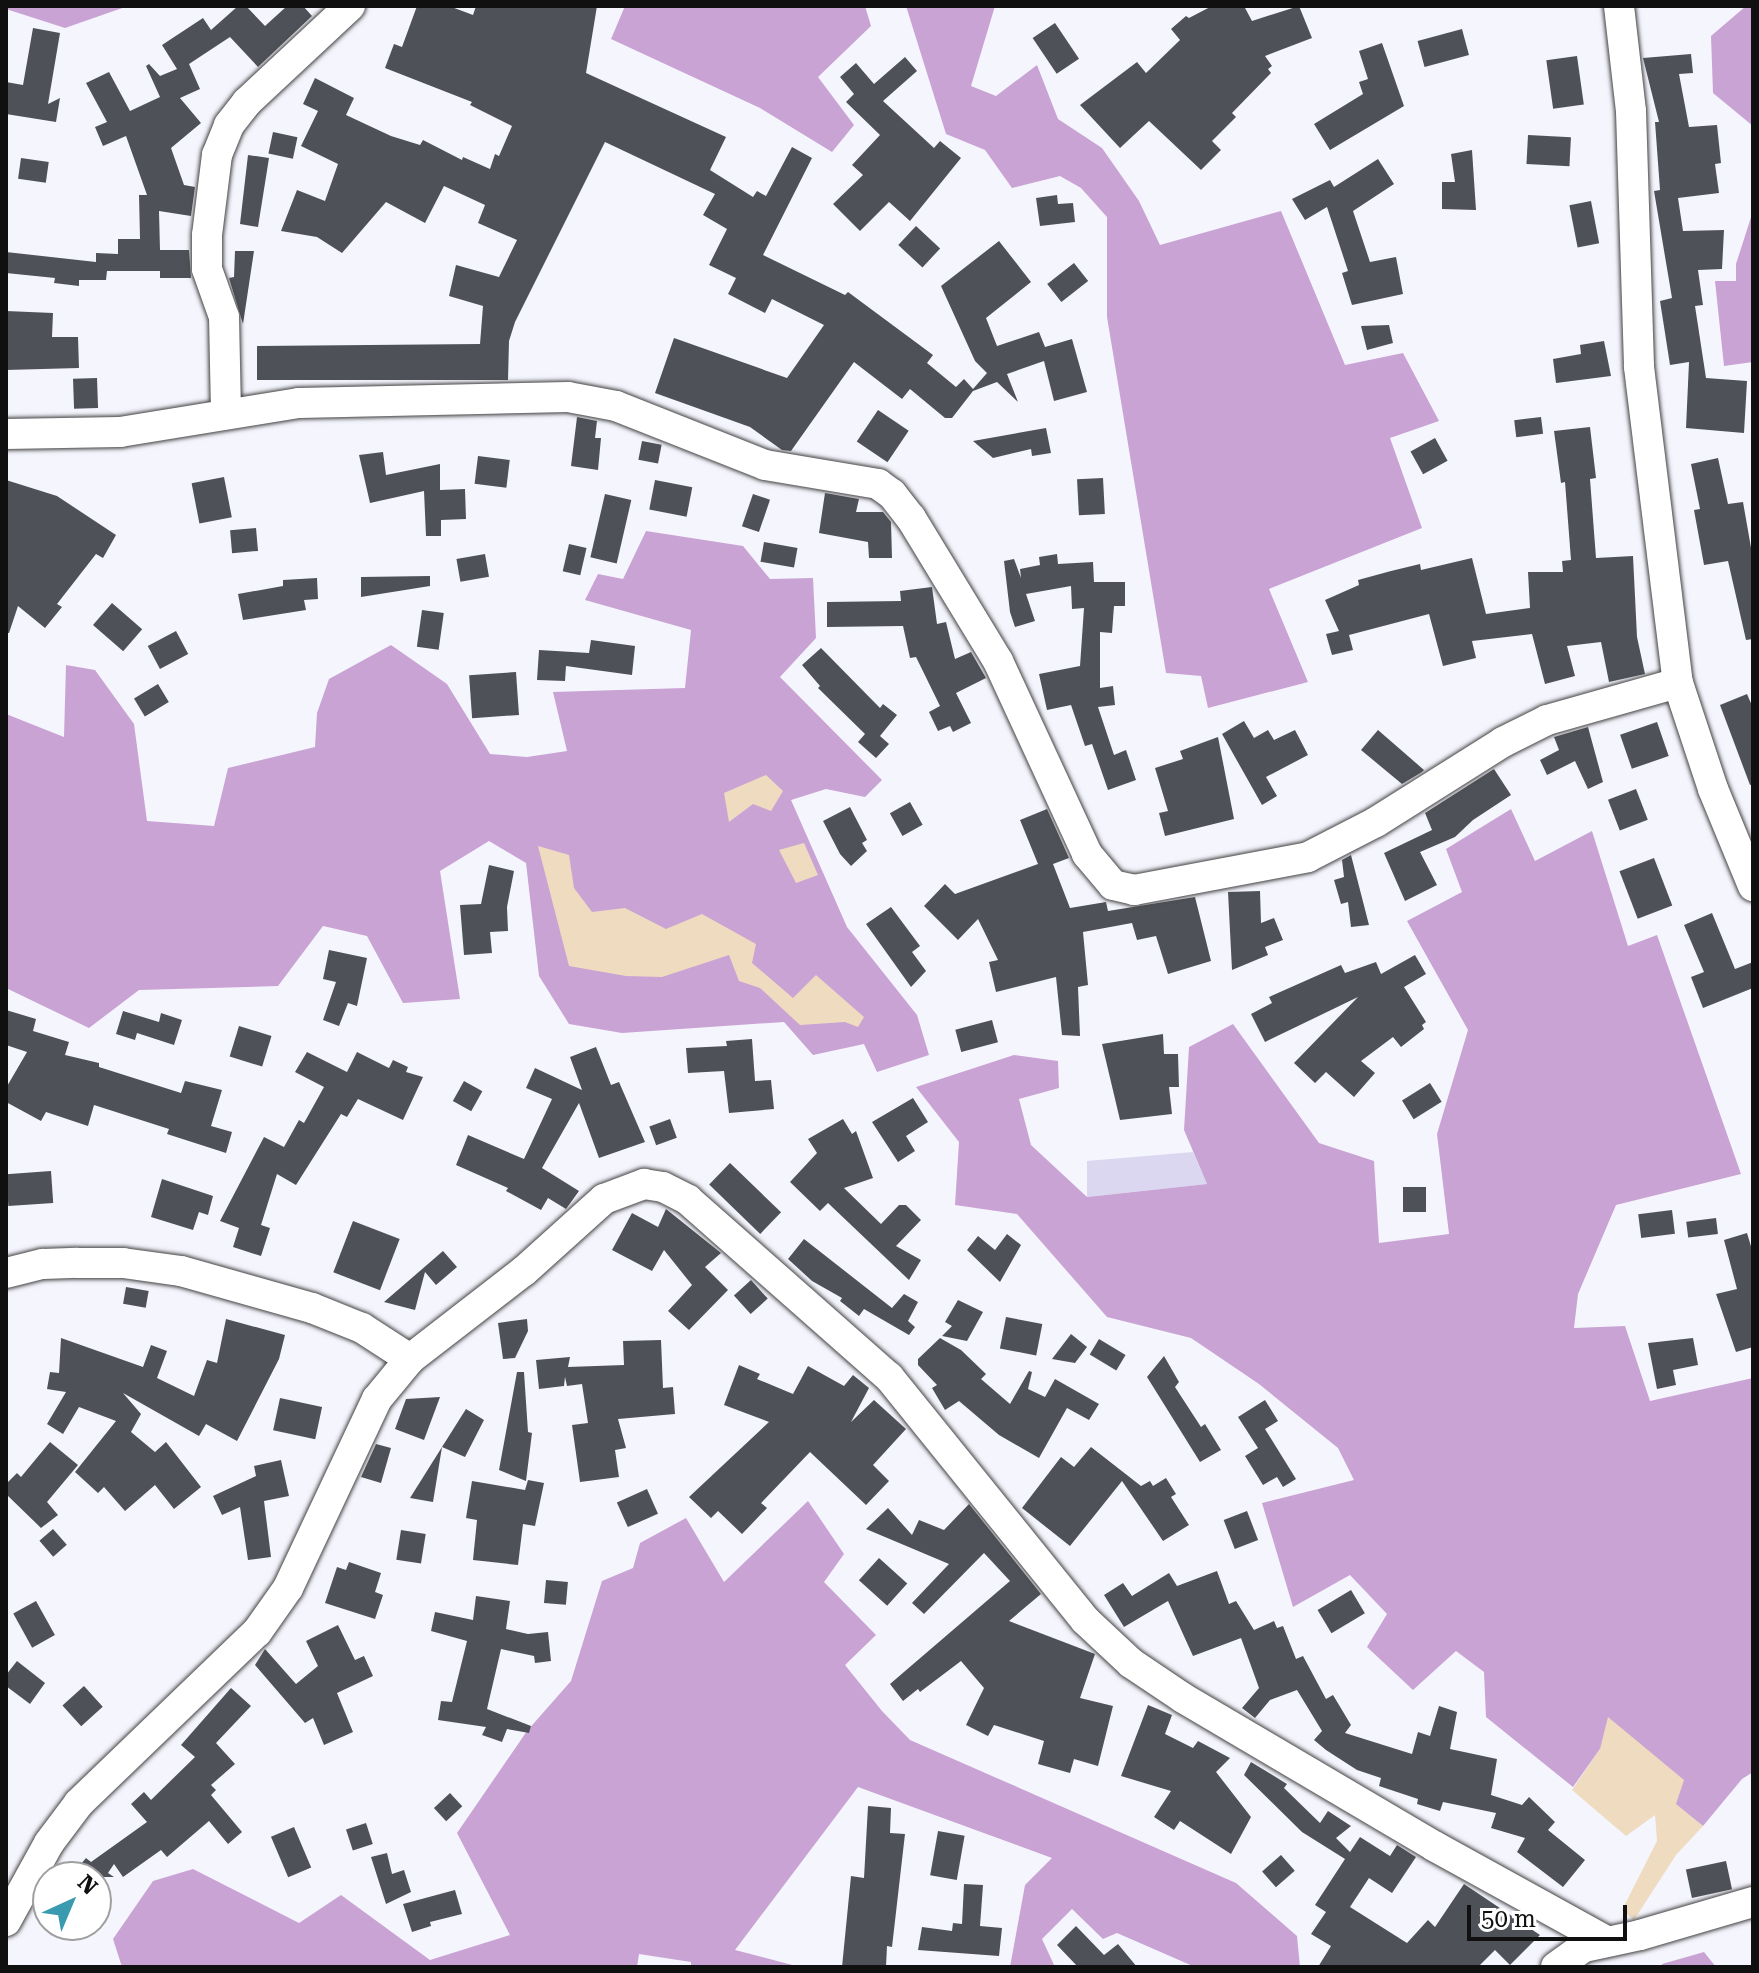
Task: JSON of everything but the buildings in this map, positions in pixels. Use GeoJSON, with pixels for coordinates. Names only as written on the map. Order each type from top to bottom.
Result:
{"type":"FeatureCollection","features":[{"type":"Feature","properties":{"kind":"street"},"geometry":{"type":"LineString","coordinates":[[226,412],[224,317],[207,269],[217,155],[229,125],[247,102],[350,6]]}},
{"type":"Feature","properties":{"kind":"street"},"geometry":{"type":"LineString","coordinates":[[1619,6],[1631,111],[1639,367],[1678,683],[1713,789],[1753,886]]}},
{"type":"Feature","properties":{"kind":"street"},"geometry":{"type":"LineString","coordinates":[[6,434],[120,432],[226,412],[299,403],[568,397],[616,406],[765,465],[878,484],[892,494],[911,518],[998,661],[1087,854],[1113,885],[1134,890],[1308,857],[1376,822],[1503,742],[1547,720],[1587,706],[1678,683]]}},
{"type":"Feature","properties":{"kind":"street"},"geometry":{"type":"LineString","coordinates":[[6,1921],[49,1843],[79,1803],[257,1632],[288,1588],[377,1399],[410,1359],[524,1271],[604,1199],[644,1184],[663,1187],[688,1200],[889,1377],[1085,1620],[1131,1663],[1183,1698],[1434,1846],[1606,1941]]}},
{"type":"Feature","properties":{"kind":"street"},"geometry":{"type":"LineString","coordinates":[[6,1273],[43,1264],[77,1263],[123,1263],[181,1271],[312,1308],[362,1328],[410,1359]]}},
{"type":"Feature","properties":{"kind":"street"},"geometry":{"type":"LineString","coordinates":[[1556,1967],[1584,1947],[1640,1935],[1753,1902]]}},
{"type":"Feature","properties":{"kind":"shaded area"},"geometry":{"type":"Polygon","coordinates":[[[6,6],[128,6],[65,28],[6,9],[6,6]]]}},
{"type":"Feature","properties":{"kind":"shaded area"},"geometry":{"type":"Polygon","coordinates":[[[625,6],[865,6],[871,26],[818,77],[854,125],[832,152],[760,108],[611,39],[625,6]]]}},
{"type":"Feature","properties":{"kind":"shaded area"},"geometry":{"type":"Polygon","coordinates":[[[906,6],[995,6],[971,86],[996,96],[1037,65],[1058,119],[1102,148],[1139,201],[1160,245],[1281,211],[1345,365],[1403,353],[1439,421],[1390,438],[1422,528],[1269,589],[1308,682],[1208,708],[1201,676],[1166,673],[1107,317],[1107,217],[1081,188],[1060,176],[1012,188],[985,150],[946,134],[906,6]]]}},
{"type":"Feature","properties":{"kind":"shaded area"},"geometry":{"type":"Polygon","coordinates":[[[1746,6],[1753,6],[1753,126],[1713,93],[1711,36],[1746,6]]]}},
{"type":"Feature","properties":{"kind":"shaded area"},"geometry":{"type":"Polygon","coordinates":[[[1753,211],[1753,362],[1724,366],[1715,281],[1736,281],[1736,264],[1753,211]]]}},
{"type":"Feature","properties":{"kind":"shaded area"},"geometry":{"type":"Polygon","coordinates":[[[646,531],[743,546],[770,579],[813,578],[816,638],[780,677],[882,780],[865,797],[826,789],[791,800],[847,927],[917,1015],[929,1055],[877,1072],[864,1044],[813,1055],[784,1022],[622,1033],[569,1024],[539,976],[526,863],[489,841],[440,871],[460,999],[403,1003],[367,936],[323,926],[278,986],[139,990],[89,1028],[6,988],[6,714],[64,737],[66,665],[95,670],[134,724],[147,821],[214,826],[228,768],[315,747],[317,713],[329,679],[391,645],[447,684],[490,754],[527,757],[567,751],[553,692],[685,688],[691,630],[585,600],[598,574],[623,579],[646,531]]]}},
{"type":"Feature","properties":{"kind":"shaded area"},"geometry":{"type":"Polygon","coordinates":[[[766,775],[783,791],[771,811],[753,804],[729,822],[724,793],[766,775]]]}},
{"type":"Feature","properties":{"kind":"shaded area"},"geometry":{"type":"Polygon","coordinates":[[[1511,809],[1535,861],[1592,831],[1628,946],[1657,935],[1741,1174],[1616,1205],[1578,1294],[1574,1328],[1625,1326],[1650,1401],[1753,1378],[1753,1772],[1742,1779],[1703,1826],[1600,1749],[1573,1787],[1486,1717],[1484,1672],[1456,1651],[1413,1690],[1367,1647],[1387,1614],[1350,1575],[1293,1607],[1262,1503],[1354,1480],[1338,1448],[1259,1384],[1191,1338],[1107,1317],[1017,1214],[955,1205],[959,1142],[916,1087],[1014,1055],[1058,1061],[1059,1088],[1019,1099],[1031,1145],[1087,1197],[1207,1184],[1184,1130],[1189,1047],[1233,1024],[1319,1143],[1374,1161],[1379,1243],[1449,1234],[1437,1134],[1468,1030],[1407,921],[1462,892],[1446,849],[1511,809]]]}},
{"type":"Feature","properties":{"kind":"shaded area"},"geometry":{"type":"Polygon","coordinates":[[[804,843],[818,875],[796,883],[779,850],[804,843]]]}},
{"type":"Feature","properties":{"kind":"shaded area"},"geometry":{"type":"Polygon","coordinates":[[[538,846],[569,855],[574,888],[592,912],[625,908],[666,929],[702,914],[756,944],[752,963],[793,998],[816,975],[864,1017],[858,1027],[845,1022],[800,1025],[760,988],[739,981],[729,955],[662,977],[626,976],[569,966],[538,846]]]}},
{"type":"Feature","properties":{"kind":"shaded area"},"geometry":{"type":"Polygon","coordinates":[[[1193,1152],[1207,1184],[1087,1197],[1087,1161],[1193,1152]]]}},
{"type":"Feature","properties":{"kind":"shaded area"},"geometry":{"type":"Polygon","coordinates":[[[808,1501],[844,1554],[824,1582],[876,1635],[845,1665],[910,1740],[1236,1883],[1297,1936],[1300,1967],[1195,1967],[1117,1933],[1103,1939],[1072,1909],[1042,1939],[1055,1967],[1010,1967],[1025,1885],[1052,1858],[858,1787],[735,1950],[800,1967],[691,1967],[691,1962],[639,1954],[637,1967],[122,1967],[113,1939],[153,1881],[193,1869],[299,1923],[341,1895],[430,1960],[510,1935],[457,1833],[527,1731],[571,1681],[602,1581],[633,1568],[640,1543],[686,1518],[724,1582],[808,1501]]]}},
{"type":"Feature","properties":{"kind":"shaded area"},"geometry":{"type":"Polygon","coordinates":[[[1608,1717],[1684,1780],[1676,1804],[1703,1826],[1676,1855],[1634,1920],[1622,1910],[1657,1841],[1655,1815],[1626,1836],[1572,1790],[1600,1749],[1608,1717]]]}},
{"type":"Feature","properties":{"kind":"shaded area"},"geometry":{"type":"Polygon","coordinates":[[[1704,1952],[1716,1967],[1662,1967],[1662,1964],[1704,1952]]]}}]}
